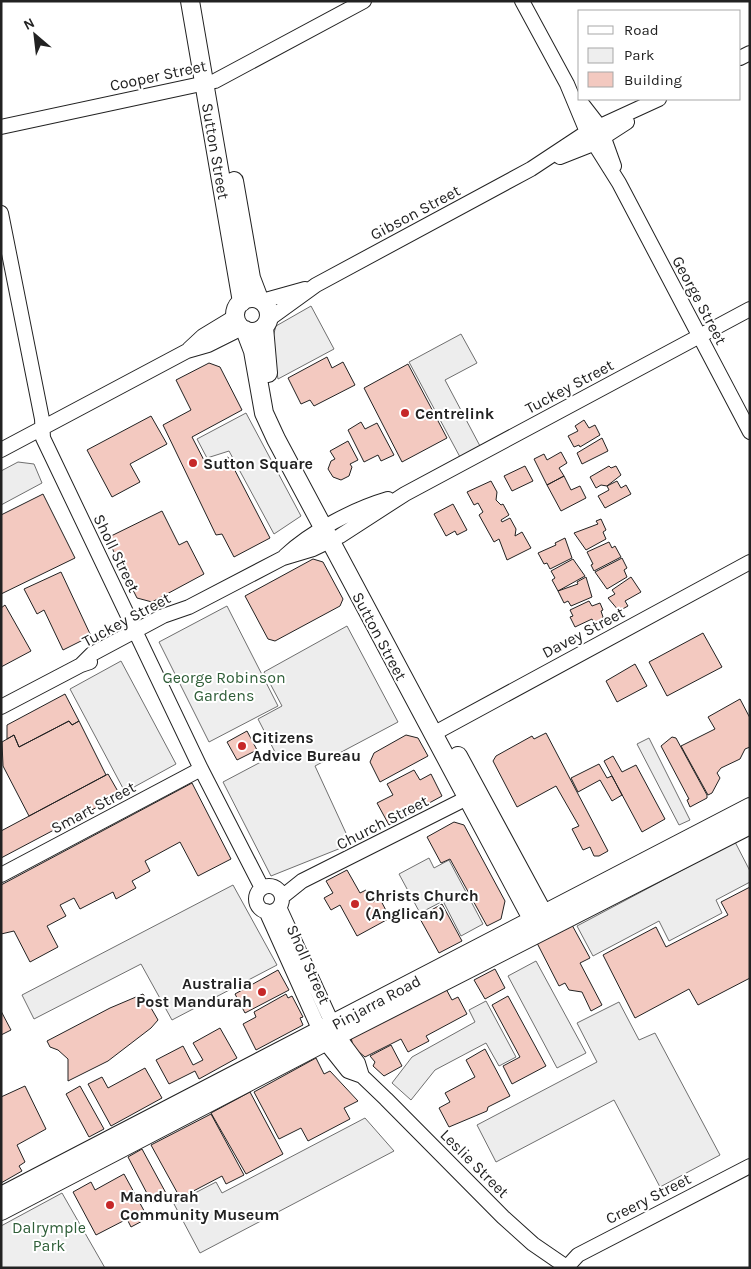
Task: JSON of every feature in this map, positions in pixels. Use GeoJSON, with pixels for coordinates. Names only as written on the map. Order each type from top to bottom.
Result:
{"type":"FeatureCollection","features":[{"type":"Feature","properties":{"kind":"main road","name":"Sutton Street"},"geometry":{"type":"LineString","coordinates":[[190,1],[210,82]]}},
{"type":"Feature","properties":{"kind":"main road","name":"Sutton Street"},"geometry":{"type":"LineString","coordinates":[[201,1],[210,82],[248,312],[252,351],[264,413],[331,532],[542,923]]}},
{"type":"Feature","properties":{"kind":"main road","name":"Sutton Street"},"geometry":{"type":"LineString","coordinates":[[248,312],[268,309],[266,358],[277,416],[331,532]]}},
{"type":"Feature","properties":{"kind":"main road"},"geometry":{"type":"LineString","coordinates":[[248,312],[255,331],[266,323]]}},
{"type":"Feature","properties":{"kind":"main road","name":"Pinjarra Road"},"geometry":{"type":"LineString","coordinates":[[1,1196],[329,1033],[542,923],[750,808]]}},
{"type":"Feature","properties":{"kind":"main road","name":"Pinjarra Road"},"geometry":{"type":"LineString","coordinates":[[542,923],[750,825]]}},
{"type":"Feature","properties":{"kind":"main road","name":"Pinjarra Road"},"geometry":{"type":"LineString","coordinates":[[1,1211],[329,1033]]}},
{"type":"Feature","properties":{"kind":"street","name":"Cooper Street"},"geometry":{"type":"LineString","coordinates":[[1,127],[210,82],[364,1]]}},
{"type":"Feature","properties":{"kind":"street","name":"George Street"},"geometry":{"type":"LineString","coordinates":[[522,1],[596,135],[619,184],[750,432]]}},
{"type":"Feature","properties":{"kind":"street","name":"Gibson Street"},"geometry":{"type":"LineString","coordinates":[[1,450],[187,351],[203,336],[248,312],[316,286],[657,100]]}},
{"type":"Feature","properties":{"kind":"street","name":"Sholl Street"},"geometry":{"type":"LineString","coordinates":[[1,213],[43,438],[201,769],[272,898],[329,1033]]}},
{"type":"Feature","properties":{"kind":"street","name":"Gibson Street"},"geometry":{"type":"LineString","coordinates":[[266,323],[316,286]]}},
{"type":"Feature","properties":{"kind":"street","name":"Tuckey Street"},"geometry":{"type":"LineString","coordinates":[[1,707],[81,665],[92,654],[137,635],[162,616],[189,607],[283,558],[312,549],[331,532],[375,503],[405,494],[750,309]]}},
{"type":"Feature","properties":{"kind":"street","name":"Davey Street"},"geometry":{"type":"LineString","coordinates":[[437,731],[750,562]]}},
{"type":"Feature","properties":{"kind":"street","name":"Smart Street"},"geometry":{"type":"LineString","coordinates":[[1,875],[201,769]]}},
{"type":"Feature","properties":{"kind":"street","name":"Church Street"},"geometry":{"type":"LineString","coordinates":[[272,898],[472,795]]}},
{"type":"Feature","properties":{"kind":"street","name":"Leslie Street"},"geometry":{"type":"LineString","coordinates":[[329,1033],[358,1063],[362,1076],[503,1216],[533,1244],[568,1268]]}},
{"type":"Feature","properties":{"kind":"street","name":"Creery Street"},"geometry":{"type":"LineString","coordinates":[[568,1268],[578,1255],[750,1166]]}},
{"type":"Feature","properties":{"kind":"green space","name":"George Robinson Gardens"},"geometry":{"type":"Polygon","coordinates":[[[227,606],[278,706],[209,742],[159,642],[227,606]]]}},
{"type":"Feature","properties":{"kind":"green space","name":"Dalrymple Park"},"geometry":{"type":"Polygon","coordinates":[[[62,1193],[105,1268],[1,1268],[1,1226],[62,1193]]]}},
{"type":"Feature","properties":{"kind":"shaded area"},"geometry":{"type":"Polygon","coordinates":[[[311,306],[334,349],[278,379],[272,340],[276,326],[311,306]]]}},
{"type":"Feature","properties":{"kind":"shaded area"},"geometry":{"type":"Polygon","coordinates":[[[461,334],[477,363],[445,380],[480,446],[460,457],[409,362],[461,334]]]}},
{"type":"Feature","properties":{"kind":"shaded area"},"geometry":{"type":"Polygon","coordinates":[[[246,413],[301,516],[274,534],[229,451],[207,458],[197,439],[246,413]]]}},
{"type":"Feature","properties":{"kind":"shaded area"},"geometry":{"type":"Polygon","coordinates":[[[18,462],[34,464],[42,483],[1,505],[1,471],[18,462]]]}},
{"type":"Feature","properties":{"kind":"shaded area"},"geometry":{"type":"Polygon","coordinates":[[[347,626],[398,722],[315,766],[351,844],[271,876],[223,782],[276,754],[258,719],[282,706],[264,672],[347,626]]]}},
{"type":"Feature","properties":{"kind":"shaded area"},"geometry":{"type":"Polygon","coordinates":[[[121,661],[176,764],[125,792],[70,689],[121,661]]]}},
{"type":"Feature","properties":{"kind":"shaded area"},"geometry":{"type":"Polygon","coordinates":[[[649,738],[690,820],[679,825],[637,744],[649,738]]]}},
{"type":"Feature","properties":{"kind":"shaded area"},"geometry":{"type":"Polygon","coordinates":[[[735,842],[750,871],[750,882],[716,900],[722,913],[669,941],[659,921],[593,956],[577,926],[735,842]]]}},
{"type":"Feature","properties":{"kind":"shaded area"},"geometry":{"type":"Polygon","coordinates":[[[429,858],[434,868],[449,860],[483,924],[461,936],[443,901],[420,913],[399,874],[429,858]]]}},
{"type":"Feature","properties":{"kind":"shaded area"},"geometry":{"type":"Polygon","coordinates":[[[233,885],[277,965],[172,1020],[141,964],[34,1019],[22,995],[233,885]]]}},
{"type":"Feature","properties":{"kind":"shaded area"},"geometry":{"type":"Polygon","coordinates":[[[536,961],[586,1053],[557,1068],[508,976],[536,961]]]}},
{"type":"Feature","properties":{"kind":"shaded area"},"geometry":{"type":"Polygon","coordinates":[[[486,1001],[516,1057],[499,1066],[486,1043],[435,1070],[411,1100],[392,1083],[412,1057],[475,1022],[469,1010],[486,1001]]]}},
{"type":"Feature","properties":{"kind":"shaded area"},"geometry":{"type":"Polygon","coordinates":[[[619,1002],[639,1040],[655,1033],[720,1155],[660,1187],[614,1100],[496,1162],[477,1125],[597,1062],[577,1023],[619,1002]]]}},
{"type":"Feature","properties":{"kind":"shaded area"},"geometry":{"type":"Polygon","coordinates":[[[365,1118],[394,1151],[200,1253],[174,1204],[216,1182],[222,1193],[365,1118]]]}},
{"type":"Feature","properties":{"kind":"building"},"geometry":{"type":"Polygon","coordinates":[[[327,357],[332,368],[343,362],[355,385],[314,406],[310,400],[301,404],[288,378],[327,357]]]}},
{"type":"Feature","properties":{"kind":"building","name":"Sutton Square"},"geometry":{"type":"Polygon","coordinates":[[[209,363],[220,367],[242,410],[192,437],[208,468],[228,457],[270,538],[234,557],[222,534],[216,535],[163,425],[191,410],[176,380],[209,363]]]}},
{"type":"Feature","properties":{"kind":"building","name":"Centrelink"},"geometry":{"type":"Polygon","coordinates":[[[408,364],[447,438],[402,462],[364,388],[408,364]]]}},
{"type":"Feature","properties":{"kind":"building"},"geometry":{"type":"Polygon","coordinates":[[[151,416],[167,444],[130,464],[140,482],[112,497],[87,450],[151,416]]]}},
{"type":"Feature","properties":{"kind":"building"},"geometry":{"type":"Polygon","coordinates":[[[584,420],[589,428],[595,425],[600,435],[580,447],[579,445],[574,447],[568,436],[578,431],[575,426],[584,420]]]}},
{"type":"Feature","properties":{"kind":"building"},"geometry":{"type":"Polygon","coordinates":[[[361,422],[365,429],[377,423],[394,455],[381,461],[378,455],[364,462],[348,430],[361,422]]]}},
{"type":"Feature","properties":{"kind":"building"},"geometry":{"type":"Polygon","coordinates":[[[602,438],[608,451],[582,464],[577,453],[602,438]]]}},
{"type":"Feature","properties":{"kind":"building"},"geometry":{"type":"Polygon","coordinates":[[[348,441],[358,460],[350,464],[352,467],[349,476],[341,480],[333,477],[328,469],[331,461],[335,459],[330,451],[348,441]]]}},
{"type":"Feature","properties":{"kind":"building"},"geometry":{"type":"Polygon","coordinates":[[[561,452],[567,463],[559,468],[564,476],[547,485],[534,459],[544,454],[547,460],[561,452]]]}},
{"type":"Feature","properties":{"kind":"building"},"geometry":{"type":"Polygon","coordinates":[[[525,466],[533,481],[512,491],[504,476],[525,466]]]}},
{"type":"Feature","properties":{"kind":"building"},"geometry":{"type":"Polygon","coordinates":[[[609,466],[611,468],[616,466],[621,475],[607,486],[601,485],[596,488],[590,477],[609,466]]]}},
{"type":"Feature","properties":{"kind":"building"},"geometry":{"type":"Polygon","coordinates":[[[564,476],[571,490],[580,486],[586,498],[561,511],[547,485],[564,476]]]}},
{"type":"Feature","properties":{"kind":"building"},"geometry":{"type":"Polygon","coordinates":[[[491,481],[497,492],[496,500],[501,505],[503,504],[509,515],[501,520],[502,522],[510,518],[516,529],[515,536],[522,532],[531,548],[507,560],[499,539],[494,542],[479,515],[483,512],[478,503],[474,505],[467,492],[491,481]]]}},
{"type":"Feature","properties":{"kind":"building"},"geometry":{"type":"Polygon","coordinates":[[[617,481],[621,488],[626,485],[631,494],[605,508],[598,496],[609,490],[607,486],[617,481]]]}},
{"type":"Feature","properties":{"kind":"building"},"geometry":{"type":"Polygon","coordinates":[[[43,494],[75,558],[1,594],[1,515],[43,494]]]}},
{"type":"Feature","properties":{"kind":"building"},"geometry":{"type":"Polygon","coordinates":[[[453,504],[467,530],[457,535],[455,531],[446,536],[434,514],[453,504]]]}},
{"type":"Feature","properties":{"kind":"building"},"geometry":{"type":"Polygon","coordinates":[[[162,511],[179,545],[187,541],[204,574],[152,602],[137,598],[107,538],[162,511]]]}},
{"type":"Feature","properties":{"kind":"building"},"geometry":{"type":"Polygon","coordinates":[[[601,519],[606,530],[603,532],[606,539],[586,550],[574,533],[598,524],[596,521],[601,519]]]}},
{"type":"Feature","properties":{"kind":"building"},"geometry":{"type":"Polygon","coordinates":[[[565,538],[572,558],[550,569],[547,563],[544,564],[538,553],[556,545],[555,543],[565,538]]]}},
{"type":"Feature","properties":{"kind":"building"},"geometry":{"type":"Polygon","coordinates":[[[609,542],[612,548],[615,546],[621,557],[594,571],[587,552],[609,542]]]}},
{"type":"Feature","properties":{"kind":"building"},"geometry":{"type":"Polygon","coordinates":[[[622,558],[627,568],[624,570],[627,577],[607,589],[595,572],[622,558]]]}},
{"type":"Feature","properties":{"kind":"building"},"geometry":{"type":"Polygon","coordinates":[[[313,559],[323,562],[343,599],[340,606],[275,641],[268,639],[245,596],[313,559]]]}},
{"type":"Feature","properties":{"kind":"building"},"geometry":{"type":"Polygon","coordinates":[[[573,559],[585,576],[558,591],[552,580],[555,578],[551,571],[573,559]]]}},
{"type":"Feature","properties":{"kind":"building"},"geometry":{"type":"Polygon","coordinates":[[[61,572],[91,636],[63,650],[44,610],[37,614],[24,589],[61,572]]]}},
{"type":"Feature","properties":{"kind":"building"},"geometry":{"type":"Polygon","coordinates":[[[586,577],[592,597],[571,606],[568,601],[564,603],[558,591],[578,584],[577,582],[586,577]]]}},
{"type":"Feature","properties":{"kind":"building"},"geometry":{"type":"Polygon","coordinates":[[[631,577],[641,592],[625,601],[628,606],[619,611],[608,598],[615,594],[612,590],[631,577]]]}},
{"type":"Feature","properties":{"kind":"building"},"geometry":{"type":"Polygon","coordinates":[[[589,601],[592,606],[600,603],[603,610],[601,611],[602,620],[594,624],[592,619],[575,627],[570,617],[573,616],[570,610],[589,601]]]}},
{"type":"Feature","properties":{"kind":"building"},"geometry":{"type":"Polygon","coordinates":[[[5,605],[31,651],[1,667],[1,608],[5,605]]]}},
{"type":"Feature","properties":{"kind":"building"},"geometry":{"type":"Polygon","coordinates":[[[703,633],[722,667],[667,696],[649,662],[703,633]]]}},
{"type":"Feature","properties":{"kind":"building"},"geometry":{"type":"Polygon","coordinates":[[[635,664],[647,686],[617,702],[606,681],[635,664]]]}},
{"type":"Feature","properties":{"kind":"building"},"geometry":{"type":"Polygon","coordinates":[[[65,694],[79,721],[72,725],[69,721],[19,747],[14,735],[7,739],[7,725],[65,694]]]}},
{"type":"Feature","properties":{"kind":"building"},"geometry":{"type":"Polygon","coordinates":[[[740,699],[750,718],[750,747],[745,749],[740,759],[721,768],[717,773],[720,778],[712,793],[708,795],[681,746],[715,729],[708,717],[740,699]]]}},
{"type":"Feature","properties":{"kind":"building"},"geometry":{"type":"Polygon","coordinates":[[[69,721],[72,725],[79,721],[106,775],[29,816],[3,766],[2,742],[14,735],[19,747],[69,721]]]}},
{"type":"Feature","properties":{"kind":"building","name":"Citizens Advice Bureau"},"geometry":{"type":"Polygon","coordinates":[[[247,731],[257,750],[237,760],[227,742],[247,731]]]}},
{"type":"Feature","properties":{"kind":"building"},"geometry":{"type":"Polygon","coordinates":[[[546,733],[608,851],[599,856],[594,856],[590,847],[583,850],[572,829],[579,826],[556,786],[517,807],[493,761],[496,756],[532,736],[534,739],[546,733]]]}},
{"type":"Feature","properties":{"kind":"building"},"geometry":{"type":"Polygon","coordinates":[[[406,735],[418,738],[428,756],[380,782],[370,762],[374,753],[406,735]]]}},
{"type":"Feature","properties":{"kind":"building"},"geometry":{"type":"Polygon","coordinates":[[[672,737],[676,738],[707,795],[707,798],[690,807],[687,800],[689,799],[661,746],[672,737]]]}},
{"type":"Feature","properties":{"kind":"building"},"geometry":{"type":"Polygon","coordinates":[[[613,756],[622,772],[636,765],[665,819],[642,832],[604,761],[613,756]]]}},
{"type":"Feature","properties":{"kind":"building"},"geometry":{"type":"Polygon","coordinates":[[[599,764],[607,778],[612,776],[622,795],[612,801],[600,780],[578,792],[571,778],[599,764]]]}},
{"type":"Feature","properties":{"kind":"building"},"geometry":{"type":"Polygon","coordinates":[[[414,770],[420,780],[431,774],[442,796],[389,825],[377,803],[393,795],[387,784],[414,770]]]}},
{"type":"Feature","properties":{"kind":"building"},"geometry":{"type":"Polygon","coordinates":[[[108,774],[120,795],[1,858],[1,831],[108,774]]]}},
{"type":"Feature","properties":{"kind":"building"},"geometry":{"type":"Polygon","coordinates":[[[192,783],[231,859],[198,876],[180,842],[145,861],[150,871],[132,881],[136,888],[116,899],[113,892],[80,909],[74,898],[60,905],[66,916],[47,926],[58,947],[30,962],[14,931],[1,934],[1,885],[192,783]]]}},
{"type":"Feature","properties":{"kind":"building"},"geometry":{"type":"Polygon","coordinates":[[[454,822],[464,825],[505,901],[501,919],[487,926],[450,859],[441,863],[427,837],[454,822]]]}},
{"type":"Feature","properties":{"kind":"building","name":"Christs Church (Anglican)"},"geometry":{"type":"Polygon","coordinates":[[[347,870],[360,893],[366,890],[373,902],[380,899],[390,918],[357,936],[340,905],[331,910],[324,898],[333,893],[326,881],[347,870]]]}},
{"type":"Feature","properties":{"kind":"building"},"geometry":{"type":"Polygon","coordinates":[[[750,887],[750,978],[698,1005],[689,989],[635,1018],[603,955],[656,927],[666,947],[728,915],[721,902],[750,887]]]}},
{"type":"Feature","properties":{"kind":"building"},"geometry":{"type":"Polygon","coordinates":[[[442,904],[462,941],[439,953],[419,917],[442,904]]]}},
{"type":"Feature","properties":{"kind":"building"},"geometry":{"type":"Polygon","coordinates":[[[572,925],[590,958],[580,963],[602,1005],[591,1011],[582,992],[569,990],[565,983],[559,986],[537,943],[572,925]]]}},
{"type":"Feature","properties":{"kind":"building"},"geometry":{"type":"Polygon","coordinates":[[[495,969],[505,988],[485,999],[474,980],[495,969]]]}},
{"type":"Feature","properties":{"kind":"building","name":"Australia Post Mandurah"},"geometry":{"type":"Polygon","coordinates":[[[278,970],[289,990],[245,1013],[235,994],[278,970]]]}},
{"type":"Feature","properties":{"kind":"building"},"geometry":{"type":"Polygon","coordinates":[[[445,987],[452,1000],[458,997],[467,1014],[426,1036],[429,1041],[408,1052],[401,1039],[365,1057],[353,1047],[351,1037],[445,987]]]}},
{"type":"Feature","properties":{"kind":"building"},"geometry":{"type":"Polygon","coordinates":[[[143,994],[158,1020],[151,1028],[108,1061],[68,1081],[68,1059],[58,1050],[50,1047],[47,1041],[110,1008],[143,994]]]}},
{"type":"Feature","properties":{"kind":"building"},"geometry":{"type":"Polygon","coordinates":[[[286,994],[288,998],[292,996],[303,1017],[300,1018],[303,1025],[256,1050],[243,1024],[256,1017],[254,1012],[286,994]]]}},
{"type":"Feature","properties":{"kind":"building"},"geometry":{"type":"Polygon","coordinates":[[[508,996],[546,1066],[512,1084],[503,1066],[520,1057],[492,1005],[508,996]]]}},
{"type":"Feature","properties":{"kind":"building"},"geometry":{"type":"Polygon","coordinates":[[[1,1011],[11,1030],[1,1035],[1,1011]]]}},
{"type":"Feature","properties":{"kind":"building"},"geometry":{"type":"Polygon","coordinates":[[[220,1028],[237,1058],[199,1079],[195,1071],[169,1084],[156,1060],[183,1046],[193,1065],[203,1060],[193,1043],[220,1028]]]}},
{"type":"Feature","properties":{"kind":"building"},"geometry":{"type":"Polygon","coordinates":[[[391,1045],[402,1066],[384,1076],[373,1066],[375,1062],[370,1056],[391,1045]]]}},
{"type":"Feature","properties":{"kind":"building"},"geometry":{"type":"Polygon","coordinates":[[[485,1049],[510,1096],[488,1107],[487,1111],[449,1127],[439,1108],[450,1102],[445,1093],[475,1077],[466,1060],[485,1049]]]}},
{"type":"Feature","properties":{"kind":"building"},"geometry":{"type":"Polygon","coordinates":[[[316,1058],[324,1074],[330,1071],[358,1101],[344,1108],[350,1119],[308,1141],[301,1128],[279,1139],[254,1092],[316,1058]]]}},
{"type":"Feature","properties":{"kind":"building"},"geometry":{"type":"Polygon","coordinates":[[[145,1068],[162,1098],[111,1126],[88,1084],[102,1077],[108,1088],[145,1068]]]}},
{"type":"Feature","properties":{"kind":"building"},"geometry":{"type":"Polygon","coordinates":[[[25,1086],[46,1129],[17,1145],[25,1162],[19,1166],[22,1171],[1,1183],[1,1097],[25,1086]]]}},
{"type":"Feature","properties":{"kind":"building"},"geometry":{"type":"Polygon","coordinates":[[[80,1086],[104,1129],[89,1137],[66,1094],[80,1086]]]}},
{"type":"Feature","properties":{"kind":"building"},"geometry":{"type":"Polygon","coordinates":[[[250,1092],[283,1154],[246,1174],[211,1113],[250,1092]]]}},
{"type":"Feature","properties":{"kind":"building"},"geometry":{"type":"Polygon","coordinates":[[[211,1114],[244,1175],[226,1184],[222,1176],[182,1197],[178,1194],[151,1145],[211,1114]]]}},
{"type":"Feature","properties":{"kind":"building"},"geometry":{"type":"Polygon","coordinates":[[[142,1149],[167,1195],[152,1203],[128,1157],[142,1149]]]}},
{"type":"Feature","properties":{"kind":"building","name":"Mandurah Community Museum"},"geometry":{"type":"Polygon","coordinates":[[[124,1174],[148,1218],[131,1227],[127,1219],[96,1235],[73,1192],[91,1182],[95,1190],[124,1174]]]}},
{"type":"Feature","properties":{"kind":"place","name":"Centrelink"},"geometry":{"type":"Point","coordinates":[405,413]}},
{"type":"Feature","properties":{"kind":"place","name":"Sutton Square"},"geometry":{"type":"Point","coordinates":[193,463]}},
{"type":"Feature","properties":{"kind":"place","name":"Citizens Advice Bureau"},"geometry":{"type":"Point","coordinates":[242,746]}},
{"type":"Feature","properties":{"kind":"place","name":"Christs Church (Anglican)"},"geometry":{"type":"Point","coordinates":[355,904]}},
{"type":"Feature","properties":{"kind":"place","name":"Australia Post Mandurah"},"geometry":{"type":"Point","coordinates":[262,992]}},
{"type":"Feature","properties":{"kind":"place","name":"Mandurah Community Museum"},"geometry":{"type":"Point","coordinates":[110,1205]}}]}
